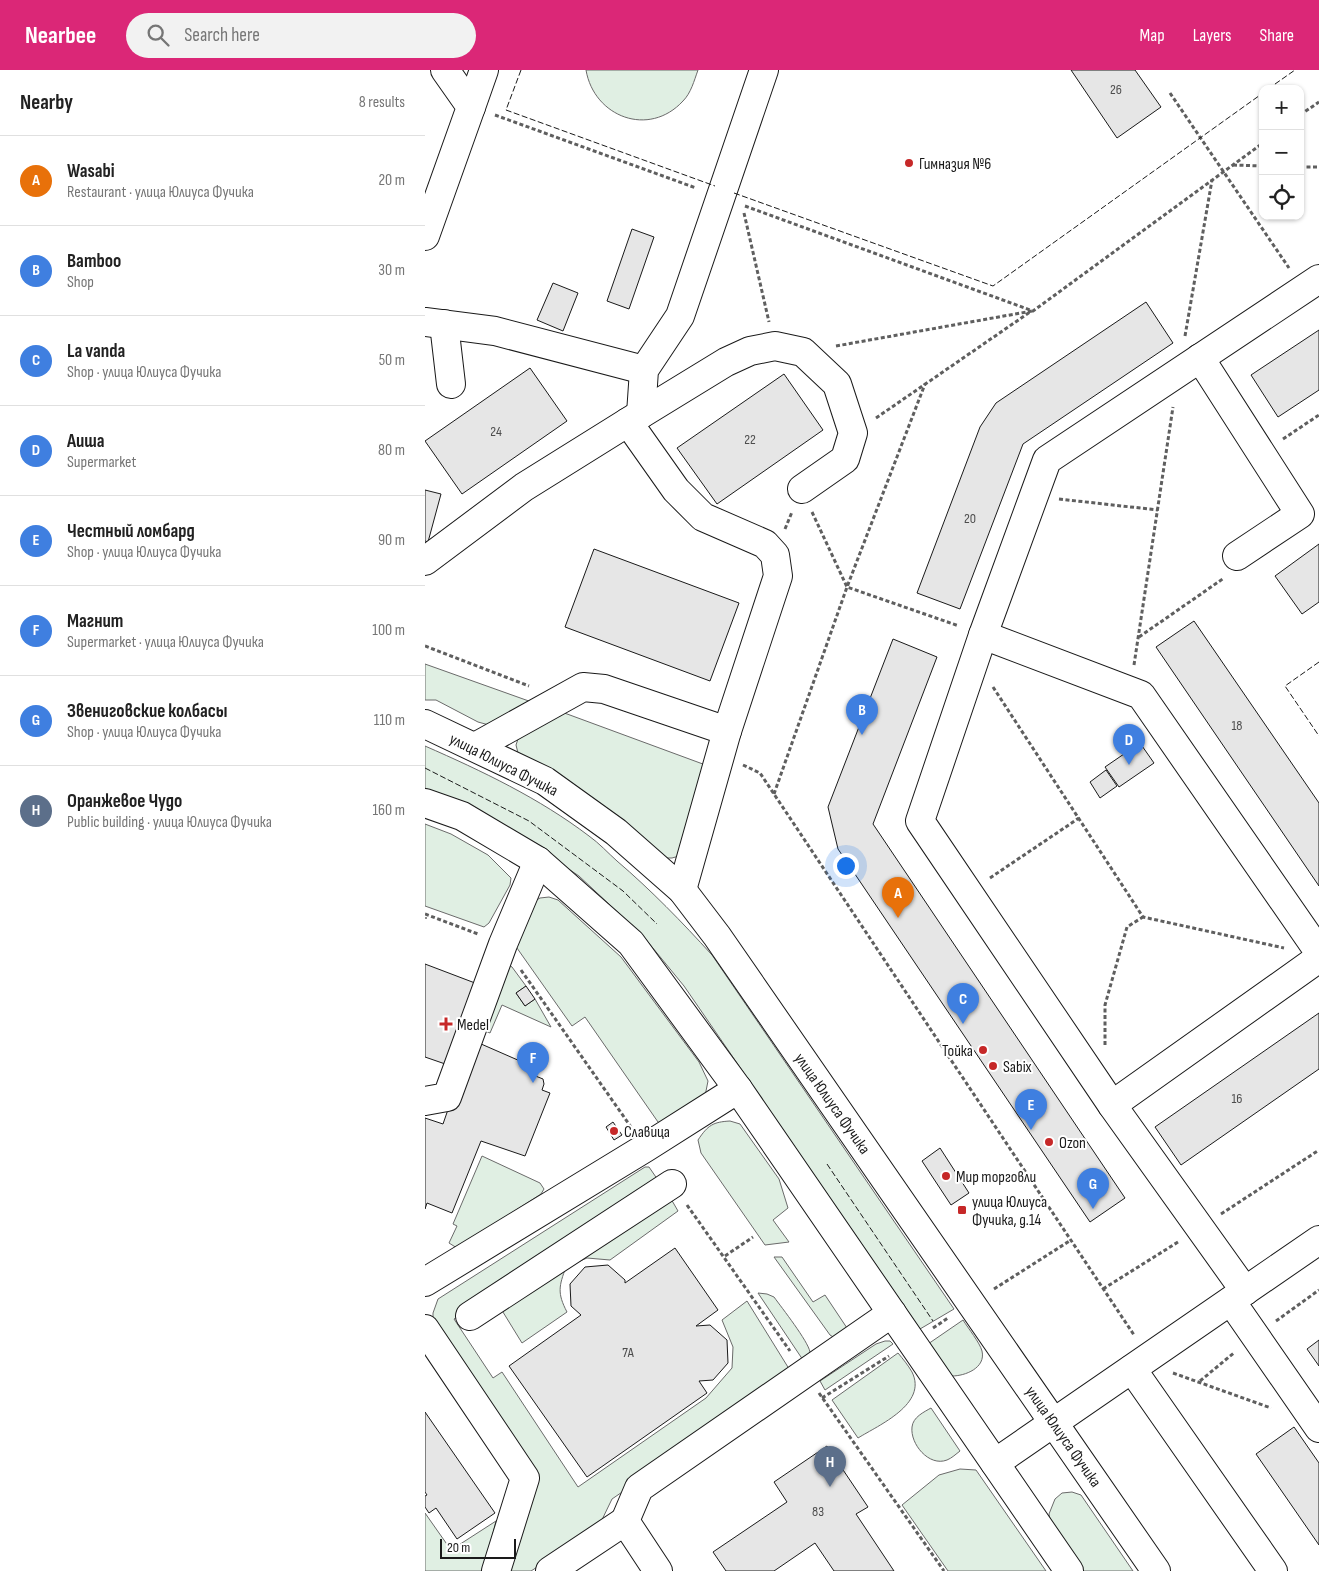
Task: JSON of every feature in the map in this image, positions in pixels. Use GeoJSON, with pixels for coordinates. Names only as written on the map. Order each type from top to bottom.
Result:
{"type":"FeatureCollection","features":[{"type":"Feature","properties":{"kind":"main road"},"geometry":{"type":"LineString","coordinates":[[445,70],[471,107]]}},
{"type":"Feature","properties":{"kind":"main road"},"geometry":{"type":"LineString","coordinates":[[425,236],[433,186],[471,107],[485,70]]}},
{"type":"Feature","properties":{"kind":"main road"},"geometry":{"type":"LineString","coordinates":[[682,890],[724,742],[778,576],[775,555],[765,544],[703,518],[676,490],[635,418],[644,370],[680,316],[764,70]]}},
{"type":"Feature","properties":{"kind":"main road"},"geometry":{"type":"LineString","coordinates":[[1311,284],[1047,460],[979,647],[920,820],[1113,1105],[1238,1296],[1319,1428]]}},
{"type":"Feature","properties":{"kind":"main road"},"geometry":{"type":"LineString","coordinates":[[451,384],[434,323],[495,330],[644,370]]}},
{"type":"Feature","properties":{"kind":"main road"},"geometry":{"type":"LineString","coordinates":[[425,561],[523,487],[726,362],[750,351],[775,346],[803,352],[837,384],[853,433],[845,459],[801,489]]}},
{"type":"Feature","properties":{"kind":"main road"},"geometry":{"type":"LineString","coordinates":[[1189,365],[1261,454],[1300,514],[1237,556]]}},
{"type":"Feature","properties":{"kind":"main road"},"geometry":{"type":"LineString","coordinates":[[979,647],[1130,690],[1141,695],[1319,952]]}},
{"type":"Feature","properties":{"kind":"main road"},"geometry":{"type":"LineString","coordinates":[[475,747],[583,687],[604,689],[724,742]]}},
{"type":"Feature","properties":{"kind":"main road","name":"улица Юлиуса Фучика"},"geometry":{"type":"LineString","coordinates":[[425,724],[545,781],[616,832],[682,890],[717,936],[1157,1571]]}},
{"type":"Feature","properties":{"kind":"main road"},"geometry":{"type":"LineString","coordinates":[[425,803],[462,816],[538,861],[631,943],[738,1089],[1069,1571]]}},
{"type":"Feature","properties":{"kind":"main road"},"geometry":{"type":"LineString","coordinates":[[425,1101],[447,1097],[503,944],[538,861]]}},
{"type":"Feature","properties":{"kind":"main road"},"geometry":{"type":"LineString","coordinates":[[1113,1105],[1319,958]]}},
{"type":"Feature","properties":{"kind":"main road"},"geometry":{"type":"LineString","coordinates":[[425,1282],[738,1089]]}},
{"type":"Feature","properties":{"kind":"main road"},"geometry":{"type":"LineString","coordinates":[[470,1316],[672,1184]]}},
{"type":"Feature","properties":{"kind":"main road"},"geometry":{"type":"LineString","coordinates":[[995,1463],[1319,1240]]}},
{"type":"Feature","properties":{"kind":"main road"},"geometry":{"type":"LineString","coordinates":[[550,1571],[625,1521],[639,1488],[892,1313]]}},
{"type":"Feature","properties":{"kind":"main road"},"geometry":{"type":"LineString","coordinates":[[425,1329],[525,1478],[496,1571]]}},
{"type":"Feature","properties":{"kind":"main road"},"geometry":{"type":"LineString","coordinates":[[1141,1363],[1273,1571]]}},
{"type":"Feature","properties":{"kind":"main road"},"geometry":{"type":"LineString","coordinates":[[625,1521],[658,1571]]}},
{"type":"Feature","properties":{"kind":"path"},"geometry":{"type":"LineString","coordinates":[[1169,92],[1224,171],[1311,284]]}},
{"type":"Feature","properties":{"kind":"path"},"geometry":{"type":"LineString","coordinates":[[1304,112],[1319,102]]}},
{"type":"Feature","properties":{"kind":"path"},"geometry":{"type":"LineString","coordinates":[[471,107],[721,197]]}},
{"type":"Feature","properties":{"kind":"path"},"geometry":{"type":"LineString","coordinates":[[853,433],[1033,311],[1259,146]]}},
{"type":"Feature","properties":{"kind":"path"},"geometry":{"type":"LineString","coordinates":[[1232,165],[1259,166]]}},
{"type":"Feature","properties":{"kind":"path"},"geometry":{"type":"LineString","coordinates":[[1304,167],[1319,167]]}},
{"type":"Feature","properties":{"kind":"path"},"geometry":{"type":"LineString","coordinates":[[1130,690],[1158,510],[1189,365],[1212,180]]}},
{"type":"Feature","properties":{"kind":"path"},"geometry":{"type":"LineString","coordinates":[[775,346],[743,205],[1033,311]]}},
{"type":"Feature","properties":{"kind":"path"},"geometry":{"type":"LineString","coordinates":[[803,352],[1033,311]]}},
{"type":"Feature","properties":{"kind":"path"},"geometry":{"type":"LineString","coordinates":[[774,794],[847,587],[925,384]]}},
{"type":"Feature","properties":{"kind":"path"},"geometry":{"type":"LineString","coordinates":[[1261,454],[1319,415]]}},
{"type":"Feature","properties":{"kind":"path"},"geometry":{"type":"LineString","coordinates":[[801,489],[847,587],[979,647],[1079,818],[1143,917]]}},
{"type":"Feature","properties":{"kind":"path"},"geometry":{"type":"LineString","coordinates":[[775,555],[801,489]]}},
{"type":"Feature","properties":{"kind":"path"},"geometry":{"type":"LineString","coordinates":[[1034,496],[1158,510]]}},
{"type":"Feature","properties":{"kind":"path"},"geometry":{"type":"LineString","coordinates":[[1138,637],[1233,572],[1237,556]]}},
{"type":"Feature","properties":{"kind":"path"},"geometry":{"type":"LineString","coordinates":[[724,742],[760,774],[774,794],[1071,1240],[1141,1363],[1271,1408]]}},
{"type":"Feature","properties":{"kind":"path"},"geometry":{"type":"LineString","coordinates":[[969,892],[1079,818]]}},
{"type":"Feature","properties":{"kind":"path"},"geometry":{"type":"LineString","coordinates":[[425,914],[503,944],[645,1148]]}},
{"type":"Feature","properties":{"kind":"path"},"geometry":{"type":"LineString","coordinates":[[1105,1054],[1105,1005],[1127,927],[1143,917],[1290,949]]}},
{"type":"Feature","properties":{"kind":"path"},"geometry":{"type":"LineString","coordinates":[[672,1184],[725,1256],[944,1571]]}},
{"type":"Feature","properties":{"kind":"path"},"geometry":{"type":"LineString","coordinates":[[725,1256],[753,1237]]}},
{"type":"Feature","properties":{"kind":"path"},"geometry":{"type":"LineString","coordinates":[[822,1398],[1071,1240]]}},
{"type":"Feature","properties":{"kind":"green space"},"geometry":{"type":"Polygon","coordinates":[[[586,70],[698,70],[690,91],[683,101],[669,112],[655,118],[639,120],[625,117],[611,110],[600,100],[591,86],[586,70]]]}},
{"type":"Feature","properties":{"kind":"green space"},"geometry":{"type":"Polygon","coordinates":[[[425,664],[540,705],[489,725],[478,722],[436,700],[425,700],[425,664]]]}},
{"type":"Feature","properties":{"kind":"green space"},"geometry":{"type":"Polygon","coordinates":[[[559,711],[711,767],[679,856],[663,858],[518,753],[516,745],[519,736],[559,711]]]}},
{"type":"Feature","properties":{"kind":"green space"},"geometry":{"type":"Polygon","coordinates":[[[425,746],[510,786],[570,822],[600,845],[689,930],[712,955],[954,1309],[920,1329],[684,986],[643,936],[579,876],[507,828],[425,788],[425,746]]]}},
{"type":"Feature","properties":{"kind":"green space"},"geometry":{"type":"Polygon","coordinates":[[[425,824],[451,834],[488,855],[511,878],[510,885],[489,923],[484,927],[425,906],[425,824]]]}},
{"type":"Feature","properties":{"kind":"green space"},"geometry":{"type":"Polygon","coordinates":[[[549,897],[558,900],[621,957],[699,1062],[708,1081],[705,1096],[666,1127],[658,1122],[585,1017],[572,1026],[512,941],[531,903],[540,898],[549,897]]]}},
{"type":"Feature","properties":{"kind":"green space"},"geometry":{"type":"Polygon","coordinates":[[[506,963],[512,967],[526,986],[516,993],[525,1006],[535,999],[551,1027],[502,1005],[490,1033],[481,1029],[506,963]]]}},
{"type":"Feature","properties":{"kind":"green space"},"geometry":{"type":"Polygon","coordinates":[[[730,1121],[740,1124],[779,1179],[788,1208],[773,1220],[789,1242],[765,1245],[701,1153],[698,1140],[705,1131],[715,1123],[730,1121]]]}},
{"type":"Feature","properties":{"kind":"green space"},"geometry":{"type":"Polygon","coordinates":[[[482,1156],[540,1183],[544,1189],[541,1194],[457,1248],[449,1243],[457,1226],[453,1224],[482,1156]]]}},
{"type":"Feature","properties":{"kind":"green space"},"geometry":{"type":"Polygon","coordinates":[[[645,1167],[649,1167],[660,1183],[454,1319],[493,1378],[502,1372],[578,1487],[706,1398],[732,1368],[733,1347],[722,1320],[747,1301],[791,1372],[787,1379],[612,1499],[598,1528],[531,1571],[505,1571],[535,1491],[433,1333],[433,1313],[438,1299],[645,1167]]]}},
{"type":"Feature","properties":{"kind":"green space"},"geometry":{"type":"Polygon","coordinates":[[[667,1192],[678,1211],[610,1260],[587,1258],[566,1267],[560,1294],[567,1312],[522,1343],[498,1304],[667,1192]]]}},
{"type":"Feature","properties":{"kind":"green space"},"geometry":{"type":"Polygon","coordinates":[[[774,1257],[782,1257],[813,1302],[825,1295],[851,1334],[838,1340],[830,1335],[774,1257]]]}},
{"type":"Feature","properties":{"kind":"green space"},"geometry":{"type":"Polygon","coordinates":[[[758,1293],[774,1297],[800,1333],[810,1352],[809,1358],[805,1363],[758,1293]]]}},
{"type":"Feature","properties":{"kind":"green space"},"geometry":{"type":"Polygon","coordinates":[[[963,1320],[979,1344],[982,1357],[981,1362],[973,1370],[968,1373],[952,1376],[945,1370],[928,1344],[963,1320]]]}},
{"type":"Feature","properties":{"kind":"green space"},"geometry":{"type":"Polygon","coordinates":[[[890,1341],[893,1344],[825,1390],[820,1381],[876,1344],[890,1341]]]}},
{"type":"Feature","properties":{"kind":"green space"},"geometry":{"type":"Polygon","coordinates":[[[898,1353],[912,1372],[915,1383],[913,1394],[907,1404],[889,1420],[858,1438],[832,1400],[898,1353]]]}},
{"type":"Feature","properties":{"kind":"green space"},"geometry":{"type":"Polygon","coordinates":[[[931,1408],[960,1451],[947,1460],[940,1461],[927,1457],[917,1447],[912,1434],[914,1420],[931,1408]]]}},
{"type":"Feature","properties":{"kind":"green space"},"geometry":{"type":"Polygon","coordinates":[[[960,1469],[976,1470],[1046,1571],[948,1571],[902,1505],[939,1475],[960,1469]]]}},
{"type":"Feature","properties":{"kind":"green space"},"geometry":{"type":"Polygon","coordinates":[[[1072,1492],[1081,1495],[1133,1571],[1082,1571],[1051,1525],[1049,1514],[1055,1499],[1062,1493],[1072,1492]]]}},
{"type":"Feature","properties":{"kind":"green space"},"geometry":{"type":"Polygon","coordinates":[[[425,1513],[451,1550],[496,1521],[484,1571],[425,1571],[425,1513]]]}},
{"type":"Feature","properties":{"kind":"building"},"geometry":{"type":"Polygon","coordinates":[[[1071,70],[1135,70],[1161,107],[1117,138],[1071,70]]]}},
{"type":"Feature","properties":{"kind":"building"},"geometry":{"type":"Polygon","coordinates":[[[632,229],[654,237],[629,309],[607,301],[632,229]]]}},
{"type":"Feature","properties":{"kind":"building"},"geometry":{"type":"Polygon","coordinates":[[[553,283],[578,293],[563,331],[537,320],[553,283]]]}},
{"type":"Feature","properties":{"kind":"building"},"geometry":{"type":"Polygon","coordinates":[[[1146,302],[1173,343],[1023,444],[960,609],[917,593],[980,427],[996,403],[1146,302]]]}},
{"type":"Feature","properties":{"kind":"building"},"geometry":{"type":"Polygon","coordinates":[[[1319,330],[1319,390],[1278,417],[1251,375],[1319,330]]]}},
{"type":"Feature","properties":{"kind":"building"},"geometry":{"type":"Polygon","coordinates":[[[530,368],[567,421],[462,494],[425,441],[530,368]]]}},
{"type":"Feature","properties":{"kind":"building"},"geometry":{"type":"Polygon","coordinates":[[[784,374],[823,430],[717,504],[677,448],[784,374]]]}},
{"type":"Feature","properties":{"kind":"building"},"geometry":{"type":"Polygon","coordinates":[[[425,490],[441,494],[428,542],[425,541],[425,490]]]}},
{"type":"Feature","properties":{"kind":"building"},"geometry":{"type":"Polygon","coordinates":[[[1319,544],[1319,602],[1302,614],[1275,576],[1319,544]]]}},
{"type":"Feature","properties":{"kind":"building"},"geometry":{"type":"Polygon","coordinates":[[[594,549],[739,603],[710,681],[565,627],[594,549]]]}},
{"type":"Feature","properties":{"kind":"building"},"geometry":{"type":"Polygon","coordinates":[[[1194,621],[1319,803],[1319,886],[1156,647],[1194,621]]]}},
{"type":"Feature","properties":{"kind":"building"},"geometry":{"type":"Polygon","coordinates":[[[893,639],[937,657],[873,824],[1125,1198],[1090,1222],[838,849],[828,807],[893,639]]]}},
{"type":"Feature","properties":{"kind":"building"},"geometry":{"type":"Polygon","coordinates":[[[1140,743],[1154,763],[1119,787],[1105,767],[1140,743]]]}},
{"type":"Feature","properties":{"kind":"building"},"geometry":{"type":"Polygon","coordinates":[[[1106,770],[1117,786],[1100,798],[1090,782],[1106,770]]]}},
{"type":"Feature","properties":{"kind":"building","name":"Medel"},"geometry":{"type":"Polygon","coordinates":[[[425,964],[475,983],[451,1066],[425,1057],[425,964]]]}},
{"type":"Feature","properties":{"kind":"building"},"geometry":{"type":"Polygon","coordinates":[[[526,986],[535,999],[525,1006],[516,993],[526,986]]]}},
{"type":"Feature","properties":{"kind":"building"},"geometry":{"type":"Polygon","coordinates":[[[1319,1013],[1319,1069],[1181,1165],[1155,1127],[1319,1013]]]}},
{"type":"Feature","properties":{"kind":"building"},"geometry":{"type":"Polygon","coordinates":[[[472,1040],[536,1068],[533,1075],[543,1079],[542,1090],[550,1093],[525,1156],[481,1141],[452,1213],[427,1203],[425,1209],[425,1118],[443,1124],[472,1040]]]}},
{"type":"Feature","properties":{"kind":"building","name":"Славица"},"geometry":{"type":"Polygon","coordinates":[[[613,1122],[622,1135],[614,1140],[606,1127],[613,1122]]]}},
{"type":"Feature","properties":{"kind":"building"},"geometry":{"type":"Polygon","coordinates":[[[940,1148],[969,1193],[951,1205],[922,1161],[940,1148]]]}},
{"type":"Feature","properties":{"kind":"building"},"geometry":{"type":"Polygon","coordinates":[[[675,1248],[718,1310],[696,1326],[710,1325],[727,1340],[728,1363],[713,1380],[699,1381],[707,1393],[587,1477],[509,1366],[581,1315],[571,1306],[570,1284],[585,1267],[608,1265],[625,1280],[625,1283],[675,1248]]]}},
{"type":"Feature","properties":{"kind":"building"},"geometry":{"type":"Polygon","coordinates":[[[1319,1340],[1319,1366],[1307,1349],[1319,1340]]]}},
{"type":"Feature","properties":{"kind":"building"},"geometry":{"type":"Polygon","coordinates":[[[425,1412],[495,1513],[457,1539],[436,1508],[429,1513],[425,1507],[425,1496],[427,1495],[425,1492],[425,1412]]]}},
{"type":"Feature","properties":{"kind":"building"},"geometry":{"type":"Polygon","coordinates":[[[1294,1427],[1319,1463],[1319,1545],[1256,1454],[1294,1427]]]}},
{"type":"Feature","properties":{"kind":"building"},"geometry":{"type":"Polygon","coordinates":[[[827,1446],[868,1507],[856,1514],[894,1571],[834,1571],[815,1543],[774,1571],[726,1571],[713,1552],[787,1502],[774,1482],[827,1446]]]}},
{"type":"Feature","properties":{"kind":"fence"},"geometry":{"type":"LineString","coordinates":[[521,70],[506,110],[715,186]]}},
{"type":"Feature","properties":{"kind":"fence"},"geometry":{"type":"LineString","coordinates":[[1274,85],[1295,70]]}},
{"type":"Feature","properties":{"kind":"fence"},"geometry":{"type":"LineString","coordinates":[[734,193],[993,286],[1259,96]]}},
{"type":"Feature","properties":{"kind":"fence"},"geometry":{"type":"LineString","coordinates":[[1319,662],[1285,686],[1319,736]]}},
{"type":"Feature","properties":{"kind":"fence"},"geometry":{"type":"LineString","coordinates":[[425,768],[529,821],[623,891],[657,924]]}},
{"type":"Feature","properties":{"kind":"fence"},"geometry":{"type":"LineString","coordinates":[[827,1164],[933,1321]]}},
{"type":"Feature","properties":{"kind":"place","name":"Гимназия №6"},"geometry":{"type":"Point","coordinates":[909,163]}},
{"type":"Feature","properties":{"kind":"place","name":"Bamboo"},"geometry":{"type":"Point","coordinates":[862,735]}},
{"type":"Feature","properties":{"kind":"place","name":"Аиша"},"geometry":{"type":"Point","coordinates":[1129,765]}},
{"type":"Feature","properties":{"kind":"place","name":"Wasabi"},"geometry":{"type":"Point","coordinates":[898,918]}},
{"type":"Feature","properties":{"kind":"place","name":"Medel"},"geometry":{"type":"Point","coordinates":[446,1024]}},
{"type":"Feature","properties":{"kind":"place","name":"La vanda"},"geometry":{"type":"Point","coordinates":[963,1024]}},
{"type":"Feature","properties":{"kind":"place","name":"Тойка"},"geometry":{"type":"Point","coordinates":[983,1050]}},
{"type":"Feature","properties":{"kind":"place","name":"Sabix"},"geometry":{"type":"Point","coordinates":[993,1066]}},
{"type":"Feature","properties":{"kind":"place","name":"Магнит"},"geometry":{"type":"Point","coordinates":[533,1083]}},
{"type":"Feature","properties":{"kind":"place","name":"Честный ломбард"},"geometry":{"type":"Point","coordinates":[1031,1130]}},
{"type":"Feature","properties":{"kind":"place","name":"Славица"},"geometry":{"type":"Point","coordinates":[614,1131]}},
{"type":"Feature","properties":{"kind":"place","name":"Ozon"},"geometry":{"type":"Point","coordinates":[1049,1142]}},
{"type":"Feature","properties":{"kind":"place","name":"Мир торговли"},"geometry":{"type":"Point","coordinates":[946,1176]}},
{"type":"Feature","properties":{"kind":"place","name":"Звениговские колбасы"},"geometry":{"type":"Point","coordinates":[1093,1209]}},
{"type":"Feature","properties":{"kind":"place","name":"улица Юлиуса Фучика, д.14"},"geometry":{"type":"Point","coordinates":[962,1210]}},
{"type":"Feature","properties":{"kind":"place","name":"Оранжевое Чудо"},"geometry":{"type":"Point","coordinates":[830,1487]}}]}
